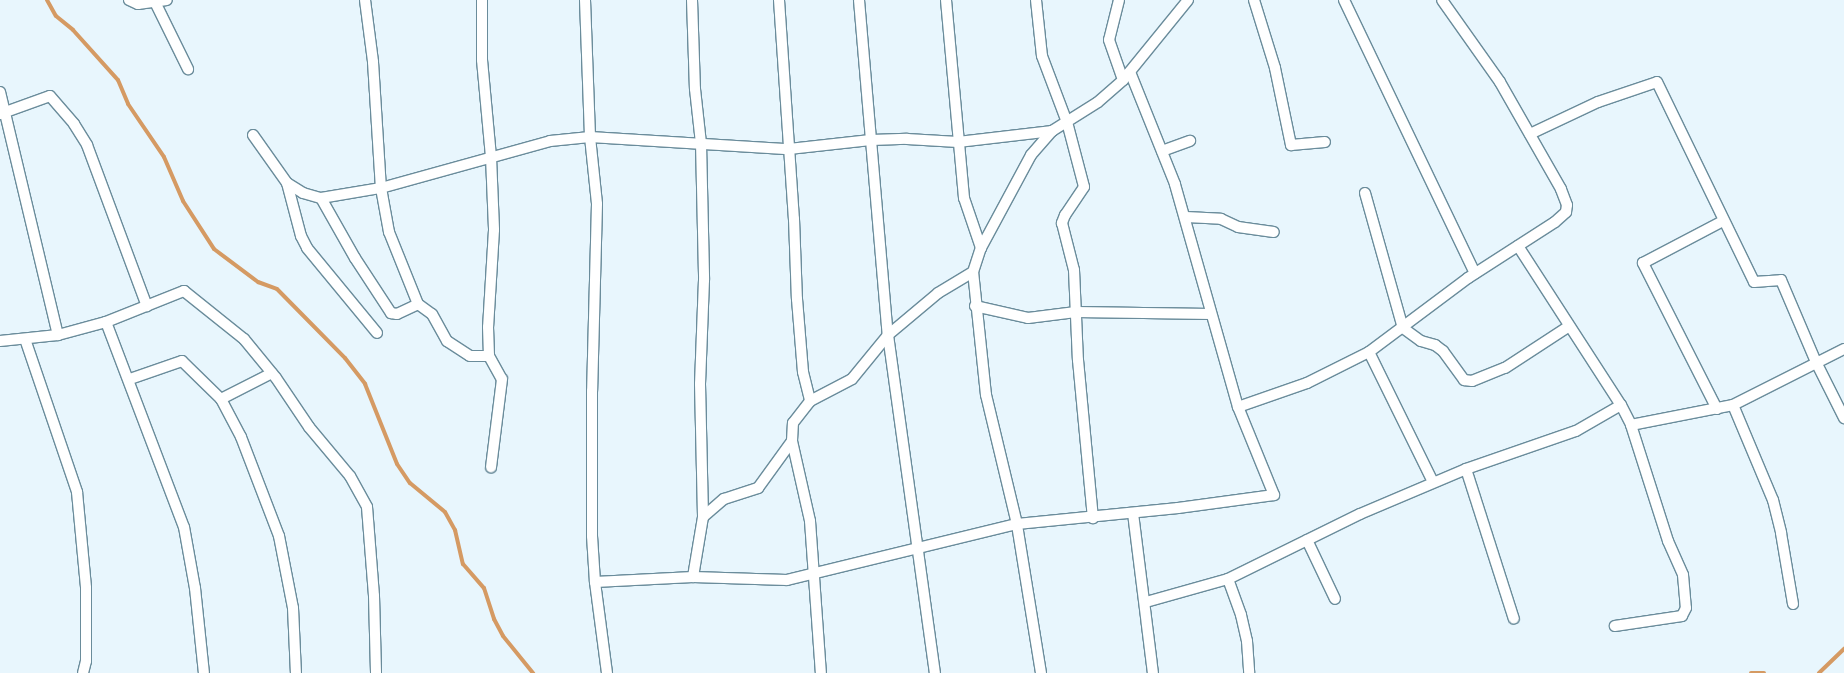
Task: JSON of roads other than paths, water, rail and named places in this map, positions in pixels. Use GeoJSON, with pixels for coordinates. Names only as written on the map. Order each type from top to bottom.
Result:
{"type":"FeatureCollection","features":[{"type":"Feature","properties":{"kind":"street"},"geometry":{"type":"LineString","coordinates":[[129,0],[138,4],[167,0]]}},
{"type":"Feature","properties":{"kind":"street"},"geometry":{"type":"LineString","coordinates":[[365,0],[373,62],[381,188],[389,232],[418,304],[432,314],[442,334],[455,348],[470,356],[489,356]]}},
{"type":"Feature","properties":{"kind":"street"},"geometry":{"type":"LineString","coordinates":[[482,0],[482,60],[491,158],[494,230],[488,322],[489,356],[502,379],[491,467]]}},
{"type":"Feature","properties":{"kind":"street"},"geometry":{"type":"LineString","coordinates":[[585,0],[590,136],[597,204],[592,391],[592,536],[595,582],[608,673]]}},
{"type":"Feature","properties":{"kind":"street"},"geometry":{"type":"LineString","coordinates":[[692,0],[694,83],[701,144],[704,280],[700,384],[703,517],[693,577]]}},
{"type":"Feature","properties":{"kind":"street"},"geometry":{"type":"LineString","coordinates":[[778,0],[789,149],[796,299],[803,372],[810,401]]}},
{"type":"Feature","properties":{"kind":"street"},"geometry":{"type":"LineString","coordinates":[[859,0],[888,335],[935,673]]}},
{"type":"Feature","properties":{"kind":"street"},"geometry":{"type":"LineString","coordinates":[[946,0],[964,198],[981,248]]}},
{"type":"Feature","properties":{"kind":"street"},"geometry":{"type":"LineString","coordinates":[[1036,0],[1042,56],[1067,122],[1084,187],[1063,220],[1074,270],[1076,312],[1093,518]]}},
{"type":"Feature","properties":{"kind":"street"},"geometry":{"type":"LineString","coordinates":[[595,582],[693,577],[781,581],[1017,524],[1093,518],[1274,495],[1238,407],[1211,314],[1186,217],[1162,151],[1110,40],[1119,0]]}},
{"type":"Feature","properties":{"kind":"street"},"geometry":{"type":"LineString","coordinates":[[1041,673],[1017,524],[986,395],[975,306],[973,272],[981,248],[1023,167],[1052,131],[1067,122],[1127,76],[1188,0]]}},
{"type":"Feature","properties":{"kind":"street"},"geometry":{"type":"LineString","coordinates":[[1254,0],[1275,68],[1291,145],[1325,142]]}},
{"type":"Feature","properties":{"kind":"street"},"geometry":{"type":"LineString","coordinates":[[1344,0],[1475,273]]}},
{"type":"Feature","properties":{"kind":"street"},"geometry":{"type":"LineString","coordinates":[[1238,407],[1307,383],[1369,352],[1475,273],[1562,217],[1568,209],[1561,189],[1500,82],[1442,0]]}},
{"type":"Feature","properties":{"kind":"street"},"geometry":{"type":"LineString","coordinates":[[155,2],[188,70]]}},
{"type":"Feature","properties":{"kind":"street"},"geometry":{"type":"LineString","coordinates":[[1530,134],[1598,102],[1656,81],[1723,221],[1755,283],[1781,279],[1816,362],[1844,418]]}},
{"type":"Feature","properties":{"kind":"street"},"geometry":{"type":"LineString","coordinates":[[0,92],[3,113],[58,335]]}},
{"type":"Feature","properties":{"kind":"street"},"geometry":{"type":"LineString","coordinates":[[3,113],[50,96],[74,124],[87,145],[147,306]]}},
{"type":"Feature","properties":{"kind":"street"},"geometry":{"type":"LineString","coordinates":[[287,183],[303,193],[321,198],[381,188],[550,141],[590,136],[789,149],[871,140],[907,138],[958,142],[1052,131]]}},
{"type":"Feature","properties":{"kind":"street"},"geometry":{"type":"LineString","coordinates":[[253,135],[287,183],[305,244],[377,333]]}},
{"type":"Feature","properties":{"kind":"street"},"geometry":{"type":"LineString","coordinates":[[1162,151],[1190,141]]}},
{"type":"Feature","properties":{"kind":"street"},"geometry":{"type":"LineString","coordinates":[[1365,193],[1403,328],[1426,344],[1435,345],[1443,351],[1462,378],[1469,381],[1505,368],[1568,327]]}},
{"type":"Feature","properties":{"kind":"street"},"geometry":{"type":"LineString","coordinates":[[321,198],[355,258],[392,313],[397,314],[418,304]]}},
{"type":"Feature","properties":{"kind":"street"},"geometry":{"type":"LineString","coordinates":[[1186,217],[1221,219],[1238,227],[1274,232]]}},
{"type":"Feature","properties":{"kind":"street"},"geometry":{"type":"LineString","coordinates":[[1717,409],[1643,262],[1723,221]]}},
{"type":"Feature","properties":{"kind":"street"},"geometry":{"type":"LineString","coordinates":[[1518,246],[1568,327],[1621,405],[1631,425],[1668,541],[1683,575],[1686,608],[1682,616],[1615,626]]}},
{"type":"Feature","properties":{"kind":"street"},"geometry":{"type":"LineString","coordinates":[[821,673],[810,521],[792,441],[793,423],[810,401],[852,379],[888,335],[938,293],[973,272]]}},
{"type":"Feature","properties":{"kind":"street"},"geometry":{"type":"LineString","coordinates":[[0,341],[58,335],[106,322],[184,291],[244,339],[272,373],[309,427],[350,476],[367,506],[374,588],[376,673]]}},
{"type":"Feature","properties":{"kind":"street"},"geometry":{"type":"LineString","coordinates":[[975,306],[1028,318],[1076,312],[1211,314]]}},
{"type":"Feature","properties":{"kind":"street"},"geometry":{"type":"LineString","coordinates":[[106,322],[130,380],[184,527],[195,588],[204,673]]}},
{"type":"Feature","properties":{"kind":"street"},"geometry":{"type":"LineString","coordinates":[[25,339],[76,492],[86,588],[86,661],[83,673]]}},
{"type":"Feature","properties":{"kind":"street"},"geometry":{"type":"LineString","coordinates":[[1631,425],[1733,405],[1844,349]]}},
{"type":"Feature","properties":{"kind":"street"},"geometry":{"type":"LineString","coordinates":[[1369,352],[1433,482]]}},
{"type":"Feature","properties":{"kind":"street"},"geometry":{"type":"LineString","coordinates":[[130,380],[182,361],[220,399],[244,444],[279,536],[293,608],[296,673]]}},
{"type":"Feature","properties":{"kind":"street"},"geometry":{"type":"LineString","coordinates":[[220,399],[272,373]]}},
{"type":"Feature","properties":{"kind":"street"},"geometry":{"type":"LineString","coordinates":[[1146,602],[1228,579],[1433,482],[1576,430],[1621,405]]}},
{"type":"Feature","properties":{"kind":"street"},"geometry":{"type":"LineString","coordinates":[[1733,405],[1773,500],[1781,533],[1793,604]]}},
{"type":"Feature","properties":{"kind":"street"},"geometry":{"type":"LineString","coordinates":[[703,517],[724,500],[758,488],[792,441]]}},
{"type":"Feature","properties":{"kind":"street"},"geometry":{"type":"LineString","coordinates":[[1466,469],[1514,619]]}},
{"type":"Feature","properties":{"kind":"street"},"geometry":{"type":"LineString","coordinates":[[1133,513],[1146,602],[1153,673]]}},
{"type":"Feature","properties":{"kind":"street"},"geometry":{"type":"LineString","coordinates":[[1308,540],[1335,599]]}},
{"type":"Feature","properties":{"kind":"street"},"geometry":{"type":"LineString","coordinates":[[1228,579],[1241,615],[1247,641],[1249,673]]}},
{"type":"Feature","properties":{"kind":"waterway"},"geometry":{"type":"LineString","coordinates":[[47,0],[56,16],[73,30],[118,80],[128,104],[164,157],[183,201],[214,249],[258,282],[277,289],[345,358],[365,384],[397,464],[410,483],[445,512],[455,530],[463,564],[484,588],[494,619],[503,636],[533,673]]}},
{"type":"Feature","properties":{"kind":"waterway"},"geometry":{"type":"LineString","coordinates":[[1819,673],[1844,649]]}},
{"type":"Feature","properties":{"kind":"waterway"},"geometry":{"type":"LineString","coordinates":[[1751,673],[1764,673]]}}]}
